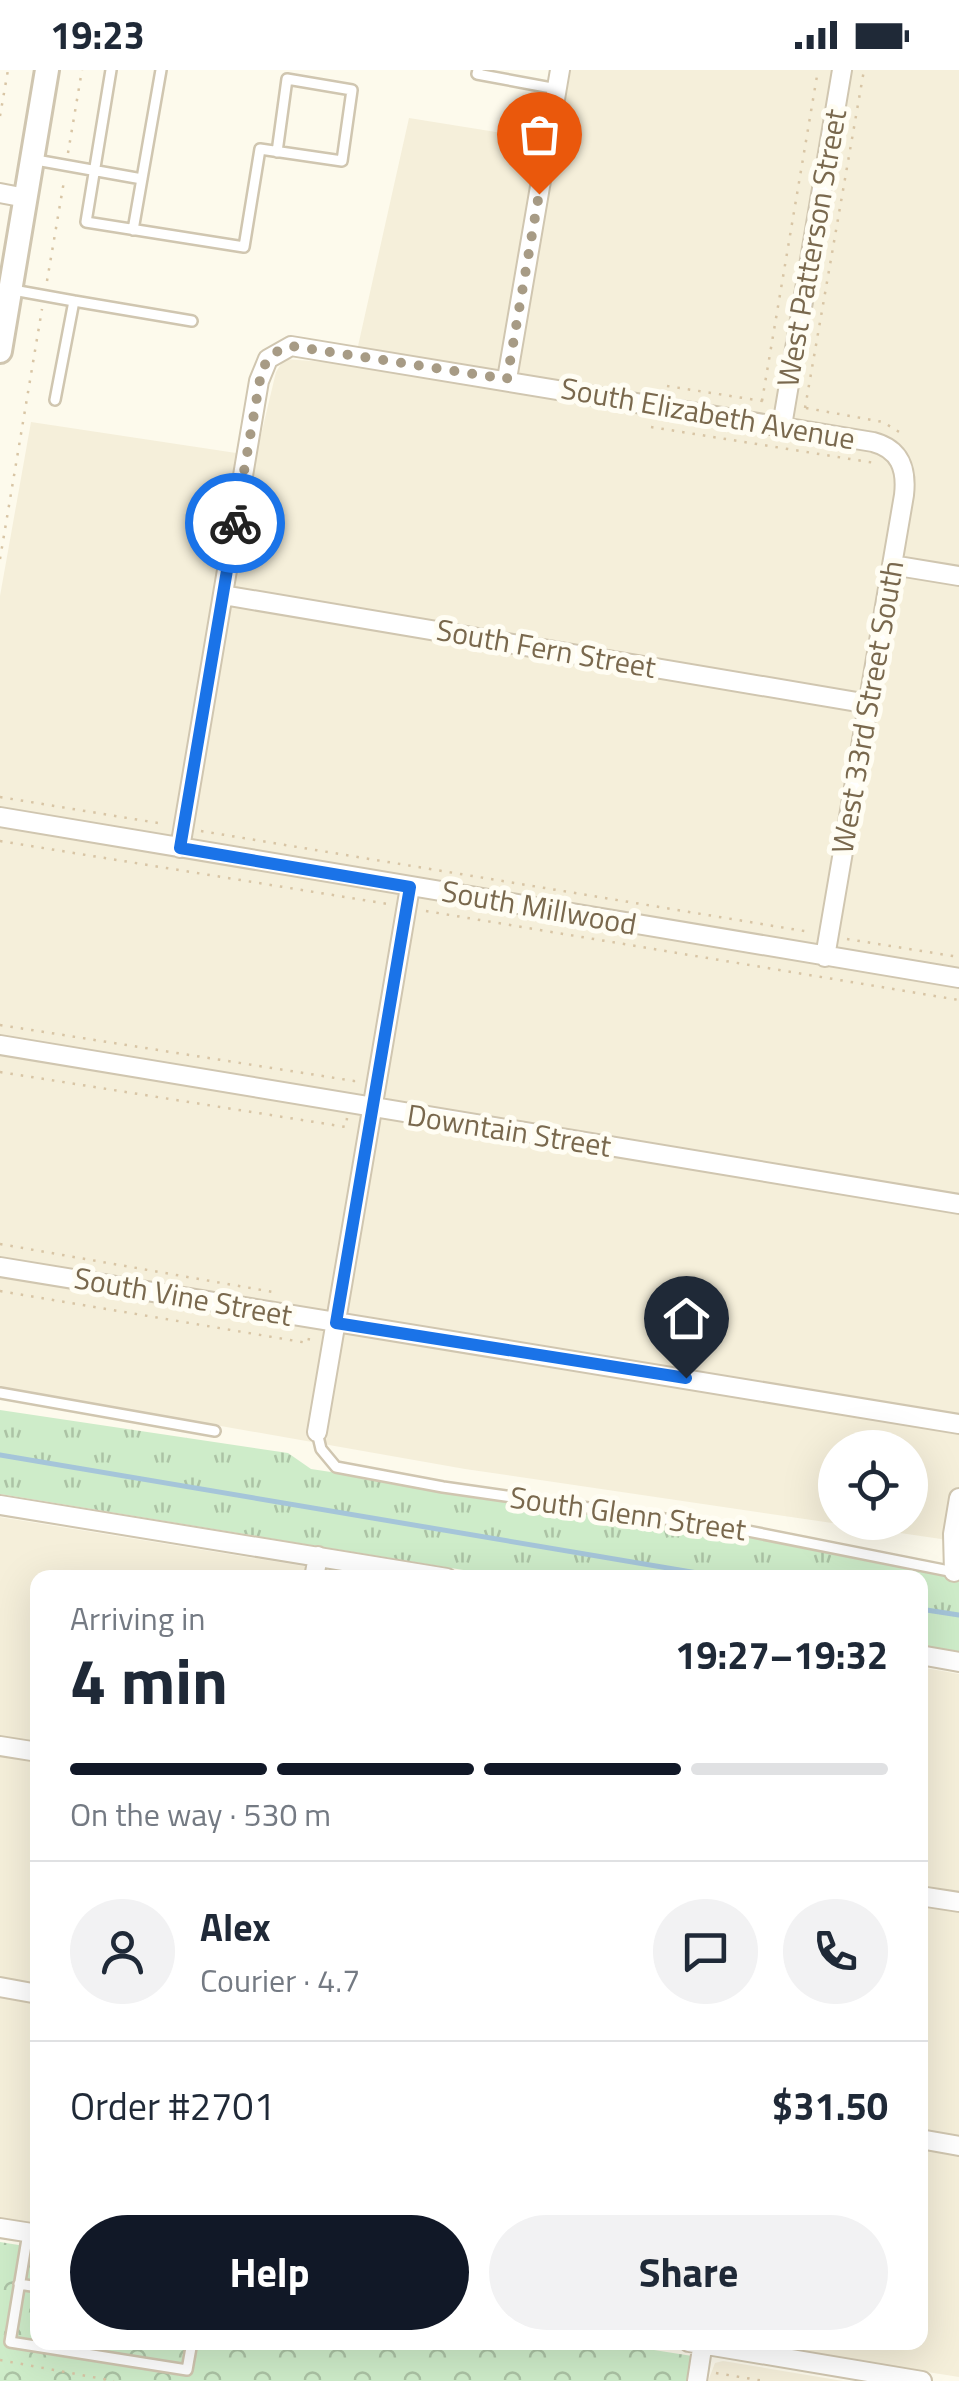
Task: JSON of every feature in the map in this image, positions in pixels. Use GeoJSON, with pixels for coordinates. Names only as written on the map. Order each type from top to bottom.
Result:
{"type":"FeatureCollection","features":[{"type":"Feature","properties":{"kind":"street"},"geometry":{"type":"LineString","coordinates":[[0,351],[47,70]]}},
{"type":"Feature","properties":{"kind":"street","name":"West Patterson Street"},"geometry":{"type":"LineString","coordinates":[[782,426],[842,70]]}},
{"type":"Feature","properties":{"kind":"street"},"geometry":{"type":"LineString","coordinates":[[507,379],[558,79]]}},
{"type":"Feature","properties":{"kind":"street"},"geometry":{"type":"LineString","coordinates":[[0,193],[26,198]]}},
{"type":"Feature","properties":{"kind":"street","name":"South Elizabeth Avenue"},"geometry":{"type":"LineString","coordinates":[[223,595],[262,368],[276,352],[291,346],[882,444],[890,461]]}},
{"type":"Feature","properties":{"kind":"street","name":"West 33rd Street South"},"geometry":{"type":"LineString","coordinates":[[824,957],[906,480],[890,461]]}},
{"type":"Feature","properties":{"kind":"street"},"geometry":{"type":"LineString","coordinates":[[892,565],[959,576]]}},
{"type":"Feature","properties":{"kind":"street"},"geometry":{"type":"LineString","coordinates":[[180,848],[223,595]]}},
{"type":"Feature","properties":{"kind":"street","name":"South Fern Street"},"geometry":{"type":"LineString","coordinates":[[223,595],[869,704]]}},
{"type":"Feature","properties":{"kind":"street","name":"South Millwood"},"geometry":{"type":"LineString","coordinates":[[0,818],[959,978]]}},
{"type":"Feature","properties":{"kind":"street"},"geometry":{"type":"LineString","coordinates":[[317,1432],[410,887]]}},
{"type":"Feature","properties":{"kind":"street","name":"Downtain Street"},"geometry":{"type":"LineString","coordinates":[[0,1045],[959,1204]]}},
{"type":"Feature","properties":{"kind":"street","name":"South Vine Street"},"geometry":{"type":"LineString","coordinates":[[0,1266],[959,1424]]}},
{"type":"Feature","properties":{"kind":"street"},"geometry":{"type":"LineString","coordinates":[[956,1572],[953,1534],[959,1498]]}},
{"type":"Feature","properties":{"kind":"street"},"geometry":{"type":"LineString","coordinates":[[0,1504],[400,1570]]}},
{"type":"Feature","properties":{"kind":"street"},"geometry":{"type":"LineString","coordinates":[[315,1570],[318,1556]]}},
{"type":"Feature","properties":{"kind":"street"},"geometry":{"type":"LineString","coordinates":[[928,1656],[959,1662]]}},
{"type":"Feature","properties":{"kind":"street"},"geometry":{"type":"LineString","coordinates":[[0,1746],[30,1751]]}},
{"type":"Feature","properties":{"kind":"street"},"geometry":{"type":"LineString","coordinates":[[928,1897],[959,1902]]}},
{"type":"Feature","properties":{"kind":"street"},"geometry":{"type":"LineString","coordinates":[[0,1987],[30,1993]]}},
{"type":"Feature","properties":{"kind":"street"},"geometry":{"type":"LineString","coordinates":[[928,2141],[959,2146]]}},
{"type":"Feature","properties":{"kind":"street"},"geometry":{"type":"LineString","coordinates":[[0,2228],[30,2234]]}},
{"type":"Feature","properties":{"kind":"street"},"geometry":{"type":"LineString","coordinates":[[697,2381],[699,2350]]}},
{"type":"Feature","properties":{"kind":"street"},"geometry":{"type":"LineString","coordinates":[[740,2350],[922,2381]]}},
{"type":"Feature","properties":{"kind":"lane"},"geometry":{"type":"LineString","coordinates":[[111,70],[86,222],[244,247],[260,150],[342,161],[352,90],[286,79],[276,152]]}},
{"type":"Feature","properties":{"kind":"lane"},"geometry":{"type":"LineString","coordinates":[[133,230],[161,70]]}},
{"type":"Feature","properties":{"kind":"lane"},"geometry":{"type":"LineString","coordinates":[[478,70],[477,74],[558,79]]}},
{"type":"Feature","properties":{"kind":"lane"},"geometry":{"type":"LineString","coordinates":[[33,160],[142,179]]}},
{"type":"Feature","properties":{"kind":"lane"},"geometry":{"type":"LineString","coordinates":[[10,290],[192,321]]}},
{"type":"Feature","properties":{"kind":"lane"},"geometry":{"type":"LineString","coordinates":[[55,400],[74,301]]}},
{"type":"Feature","properties":{"kind":"lane"},"geometry":{"type":"LineString","coordinates":[[0,1393],[215,1431]]}},
{"type":"Feature","properties":{"kind":"lane","name":"South Glenn Street"},"geometry":{"type":"LineString","coordinates":[[317,1432],[321,1448],[336,1466],[443,1488],[748,1531],[956,1572]]}},
{"type":"Feature","properties":{"kind":"lane"},"geometry":{"type":"LineString","coordinates":[[30,2242],[10,2342],[30,2345]]}},
{"type":"Feature","properties":{"kind":"lane"},"geometry":{"type":"LineString","coordinates":[[19,2284],[30,2286]]}},
{"type":"Feature","properties":{"kind":"lane"},"geometry":{"type":"LineString","coordinates":[[61,2350],[188,2370],[191,2350]]}},
{"type":"Feature","properties":{"kind":"path"},"geometry":{"type":"LineString","coordinates":[[0,116],[8,70]]}},
{"type":"Feature","properties":{"kind":"path"},"geometry":{"type":"LineString","coordinates":[[0,559],[82,70]]}},
{"type":"Feature","properties":{"kind":"path"},"geometry":{"type":"LineString","coordinates":[[762,401],[818,70]]}},
{"type":"Feature","properties":{"kind":"path"},"geometry":{"type":"LineString","coordinates":[[805,408],[864,70]]}},
{"type":"Feature","properties":{"kind":"path"},"geometry":{"type":"LineString","coordinates":[[651,427],[890,461]]}},
{"type":"Feature","properties":{"kind":"path"},"geometry":{"type":"LineString","coordinates":[[0,797],[959,957]]}},
{"type":"Feature","properties":{"kind":"path"},"geometry":{"type":"LineString","coordinates":[[0,841],[959,1000]]}},
{"type":"Feature","properties":{"kind":"path"},"geometry":{"type":"LineString","coordinates":[[0,2360],[114,2381]]}},
{"type":"Feature","properties":{"kind":"path"},"geometry":{"type":"LineString","coordinates":[[716,2373],[764,2381]]}},
{"type":"Feature","properties":{"kind":"shaded area"},"geometry":{"type":"Polygon","coordinates":[[[571,70],[959,70],[959,1547],[928,1537],[928,1430],[818,1430],[818,1521],[465,1469],[0,1387],[0,596],[31,422],[256,456],[276,372],[284,359],[354,364],[409,118],[558,142],[571,70]]]}},
{"type":"Feature","properties":{"kind":"shaded area"},"geometry":{"type":"Polygon","coordinates":[[[0,1517],[328,1570],[30,1570],[30,2225],[0,2219],[0,1517]]]}},
{"type":"Feature","properties":{"kind":"shaded area"},"geometry":{"type":"Polygon","coordinates":[[[928,1668],[959,1674],[959,2377],[789,2350],[928,2350],[928,1668]]]}},
{"type":"Feature","properties":{"kind":"shaded area"},"geometry":{"type":"Polygon","coordinates":[[[723,2361],[843,2381],[708,2381],[715,2363],[723,2361]]]}},
{"type":"Feature","properties":{"kind":"green space"},"geometry":{"type":"Polygon","coordinates":[[[0,1410],[288,1453],[311,1469],[942,1564],[959,1570],[959,1652],[928,1647],[928,1570],[463,1570],[0,1494],[0,1410]]]}},
{"type":"Feature","properties":{"kind":"green space"},"geometry":{"type":"Polygon","coordinates":[[[0,2242],[30,2247],[30,2350],[654,2350],[692,2356],[688,2381],[0,2381],[0,2242]]]}},
{"type":"Feature","properties":{"kind":"waterway"},"geometry":{"type":"LineString","coordinates":[[0,1455],[680,1570]]}},
{"type":"Feature","properties":{"kind":"waterway"},"geometry":{"type":"LineString","coordinates":[[928,1610],[959,1615]]}},
{"type":"Feature","properties":{"kind":"way so far"},"geometry":{"type":"LineString","coordinates":[[235,523],[262,368],[276,352],[291,346],[507,379],[539,194]]}},
{"type":"Feature","properties":{"kind":"route"},"geometry":{"type":"LineString","coordinates":[[235,523],[180,848],[410,887],[336,1323],[686,1378]]}}]}
